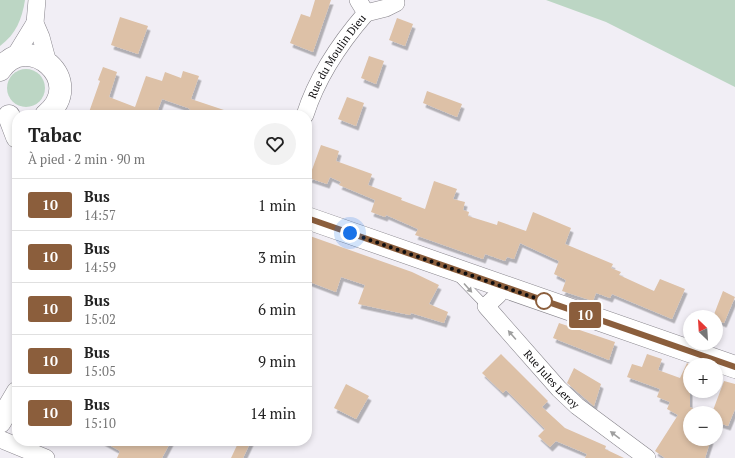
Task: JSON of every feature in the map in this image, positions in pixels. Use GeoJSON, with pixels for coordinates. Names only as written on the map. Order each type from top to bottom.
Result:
{"type":"FeatureCollection","features":[{"type":"Feature","properties":{"kind":"main road"},"geometry":{"type":"LineString","coordinates":[[4,66],[31,56],[48,63],[57,74],[60,94],[66,110]]}},
{"type":"Feature","properties":{"kind":"main road"},"geometry":{"type":"LineString","coordinates":[[52,110],[60,94]]}},
{"type":"Feature","properties":{"kind":"main road"},"geometry":{"type":"LineString","coordinates":[[312,220],[735,367]]}},
{"type":"Feature","properties":{"kind":"main road"},"geometry":{"type":"LineString","coordinates":[[0,422],[12,402]]}},
{"type":"Feature","properties":{"kind":"street"},"geometry":{"type":"LineString","coordinates":[[37,0],[35,23],[41,37],[48,63]]}},
{"type":"Feature","properties":{"kind":"street"},"geometry":{"type":"LineString","coordinates":[[362,7],[386,8],[396,3]]}},
{"type":"Feature","properties":{"kind":"street","name":"Rue du Moulin Dieu"},"geometry":{"type":"LineString","coordinates":[[307,110],[325,70],[362,7]]}},
{"type":"Feature","properties":{"kind":"street"},"geometry":{"type":"LineString","coordinates":[[4,66],[35,23]]}},
{"type":"Feature","properties":{"kind":"street"},"geometry":{"type":"LineString","coordinates":[[486,306],[498,295],[501,286]]}},
{"type":"Feature","properties":{"kind":"street","name":"Rue Jules Leroy"},"geometry":{"type":"LineString","coordinates":[[486,306],[559,390],[577,406],[647,458]]}},
{"type":"Feature","properties":{"kind":"street"},"geometry":{"type":"LineString","coordinates":[[0,439],[12,444]]}},
{"type":"Feature","properties":{"kind":"street"},"geometry":{"type":"LineString","coordinates":[[17,446],[46,458]]}},
{"type":"Feature","properties":{"kind":"lane"},"geometry":{"type":"LineString","coordinates":[[451,269],[486,306]]}},
{"type":"Feature","properties":{"kind":"green space"},"geometry":{"type":"Polygon","coordinates":[[[0,0],[25,0],[22,14],[17,26],[6,41],[0,46],[0,0]]]}},
{"type":"Feature","properties":{"kind":"green space"},"geometry":{"type":"Polygon","coordinates":[[[546,0],[735,0],[735,87],[606,22],[546,0]]]}},
{"type":"Feature","properties":{"kind":"green space"},"geometry":{"type":"Polygon","coordinates":[[[22,69],[30,69],[40,74],[44,81],[44,95],[40,102],[30,107],[22,107],[12,102],[10,99],[7,92],[7,84],[12,74],[15,72],[22,69]]]}},
{"type":"Feature","properties":{"kind":"building"},"geometry":{"type":"Polygon","coordinates":[[[315,0],[331,0],[313,52],[290,43],[301,14],[310,17],[315,0]]]}},
{"type":"Feature","properties":{"kind":"building"},"geometry":{"type":"Polygon","coordinates":[[[120,17],[148,26],[138,54],[111,45],[120,17]]]}},
{"type":"Feature","properties":{"kind":"building"},"geometry":{"type":"Polygon","coordinates":[[[397,18],[413,24],[405,46],[389,40],[397,18]]]}},
{"type":"Feature","properties":{"kind":"building"},"geometry":{"type":"Polygon","coordinates":[[[369,56],[384,61],[376,84],[361,78],[369,56]]]}},
{"type":"Feature","properties":{"kind":"building"},"geometry":{"type":"Polygon","coordinates":[[[103,67],[117,72],[109,97],[135,107],[146,76],[162,81],[165,72],[181,78],[183,71],[199,76],[191,99],[224,110],[191,110],[162,99],[158,110],[90,110],[100,81],[98,80],[103,67]]]}},
{"type":"Feature","properties":{"kind":"building"},"geometry":{"type":"Polygon","coordinates":[[[427,91],[462,104],[457,117],[423,103],[427,91]]]}},
{"type":"Feature","properties":{"kind":"building"},"geometry":{"type":"Polygon","coordinates":[[[347,97],[364,103],[356,126],[338,119],[347,97]]]}},
{"type":"Feature","properties":{"kind":"building"},"geometry":{"type":"Polygon","coordinates":[[[321,145],[339,151],[336,161],[372,174],[368,185],[402,198],[401,200],[425,209],[434,181],[457,189],[453,199],[465,202],[463,210],[469,212],[468,216],[497,225],[498,221],[526,231],[533,212],[571,228],[565,244],[613,264],[611,268],[621,272],[619,275],[654,291],[660,279],[685,289],[672,319],[612,294],[610,298],[596,293],[593,301],[562,291],[566,280],[554,274],[559,261],[520,243],[514,259],[507,257],[505,261],[485,254],[483,259],[415,235],[418,229],[386,215],[385,217],[371,212],[375,200],[339,185],[341,182],[330,177],[327,184],[312,179],[312,170],[321,145]]]}},
{"type":"Feature","properties":{"kind":"building"},"geometry":{"type":"Polygon","coordinates":[[[312,237],[412,272],[439,285],[429,304],[448,312],[444,323],[411,313],[410,315],[358,304],[365,285],[341,277],[336,292],[312,283],[312,237]]]}},
{"type":"Feature","properties":{"kind":"building"},"geometry":{"type":"Polygon","coordinates":[[[723,291],[735,297],[724,323],[723,310],[716,310],[723,291]]]}},
{"type":"Feature","properties":{"kind":"building"},"geometry":{"type":"Polygon","coordinates":[[[559,323],[615,342],[609,360],[553,338],[559,323]]]}},
{"type":"Feature","properties":{"kind":"building"},"geometry":{"type":"Polygon","coordinates":[[[501,354],[548,401],[542,407],[565,428],[606,446],[605,449],[624,458],[585,458],[587,454],[556,441],[550,447],[538,436],[545,429],[506,390],[503,393],[482,373],[501,354]]]}},
{"type":"Feature","properties":{"kind":"building"},"geometry":{"type":"Polygon","coordinates":[[[647,354],[662,359],[658,370],[680,378],[683,372],[683,398],[690,398],[690,406],[683,406],[683,446],[709,446],[705,458],[665,458],[655,451],[678,415],[667,409],[670,402],[657,397],[660,389],[627,377],[632,364],[642,367],[647,354]]]}},
{"type":"Feature","properties":{"kind":"building"},"geometry":{"type":"Polygon","coordinates":[[[574,368],[601,384],[594,406],[567,383],[574,368]]]}},
{"type":"Feature","properties":{"kind":"building"},"geometry":{"type":"Polygon","coordinates":[[[724,381],[735,384],[735,409],[728,426],[723,424],[723,406],[715,406],[718,398],[723,398],[724,381]]]}},
{"type":"Feature","properties":{"kind":"building"},"geometry":{"type":"Polygon","coordinates":[[[346,384],[369,396],[356,419],[334,408],[346,384]]]}},
{"type":"Feature","properties":{"kind":"building"},"geometry":{"type":"Polygon","coordinates":[[[111,446],[168,446],[162,458],[117,458],[120,451],[111,446]]]}},
{"type":"Feature","properties":{"kind":"building"},"geometry":{"type":"Polygon","coordinates":[[[237,446],[249,446],[243,458],[231,458],[237,446]]]}},
{"type":"Feature","properties":{"kind":"bus line","name":"10"},"geometry":{"type":"LineString","coordinates":[[312,220],[735,367]]}},
{"type":"Feature","properties":{"kind":"route"},"geometry":{"type":"LineString","coordinates":[[350,233],[544,301]]}}]}
